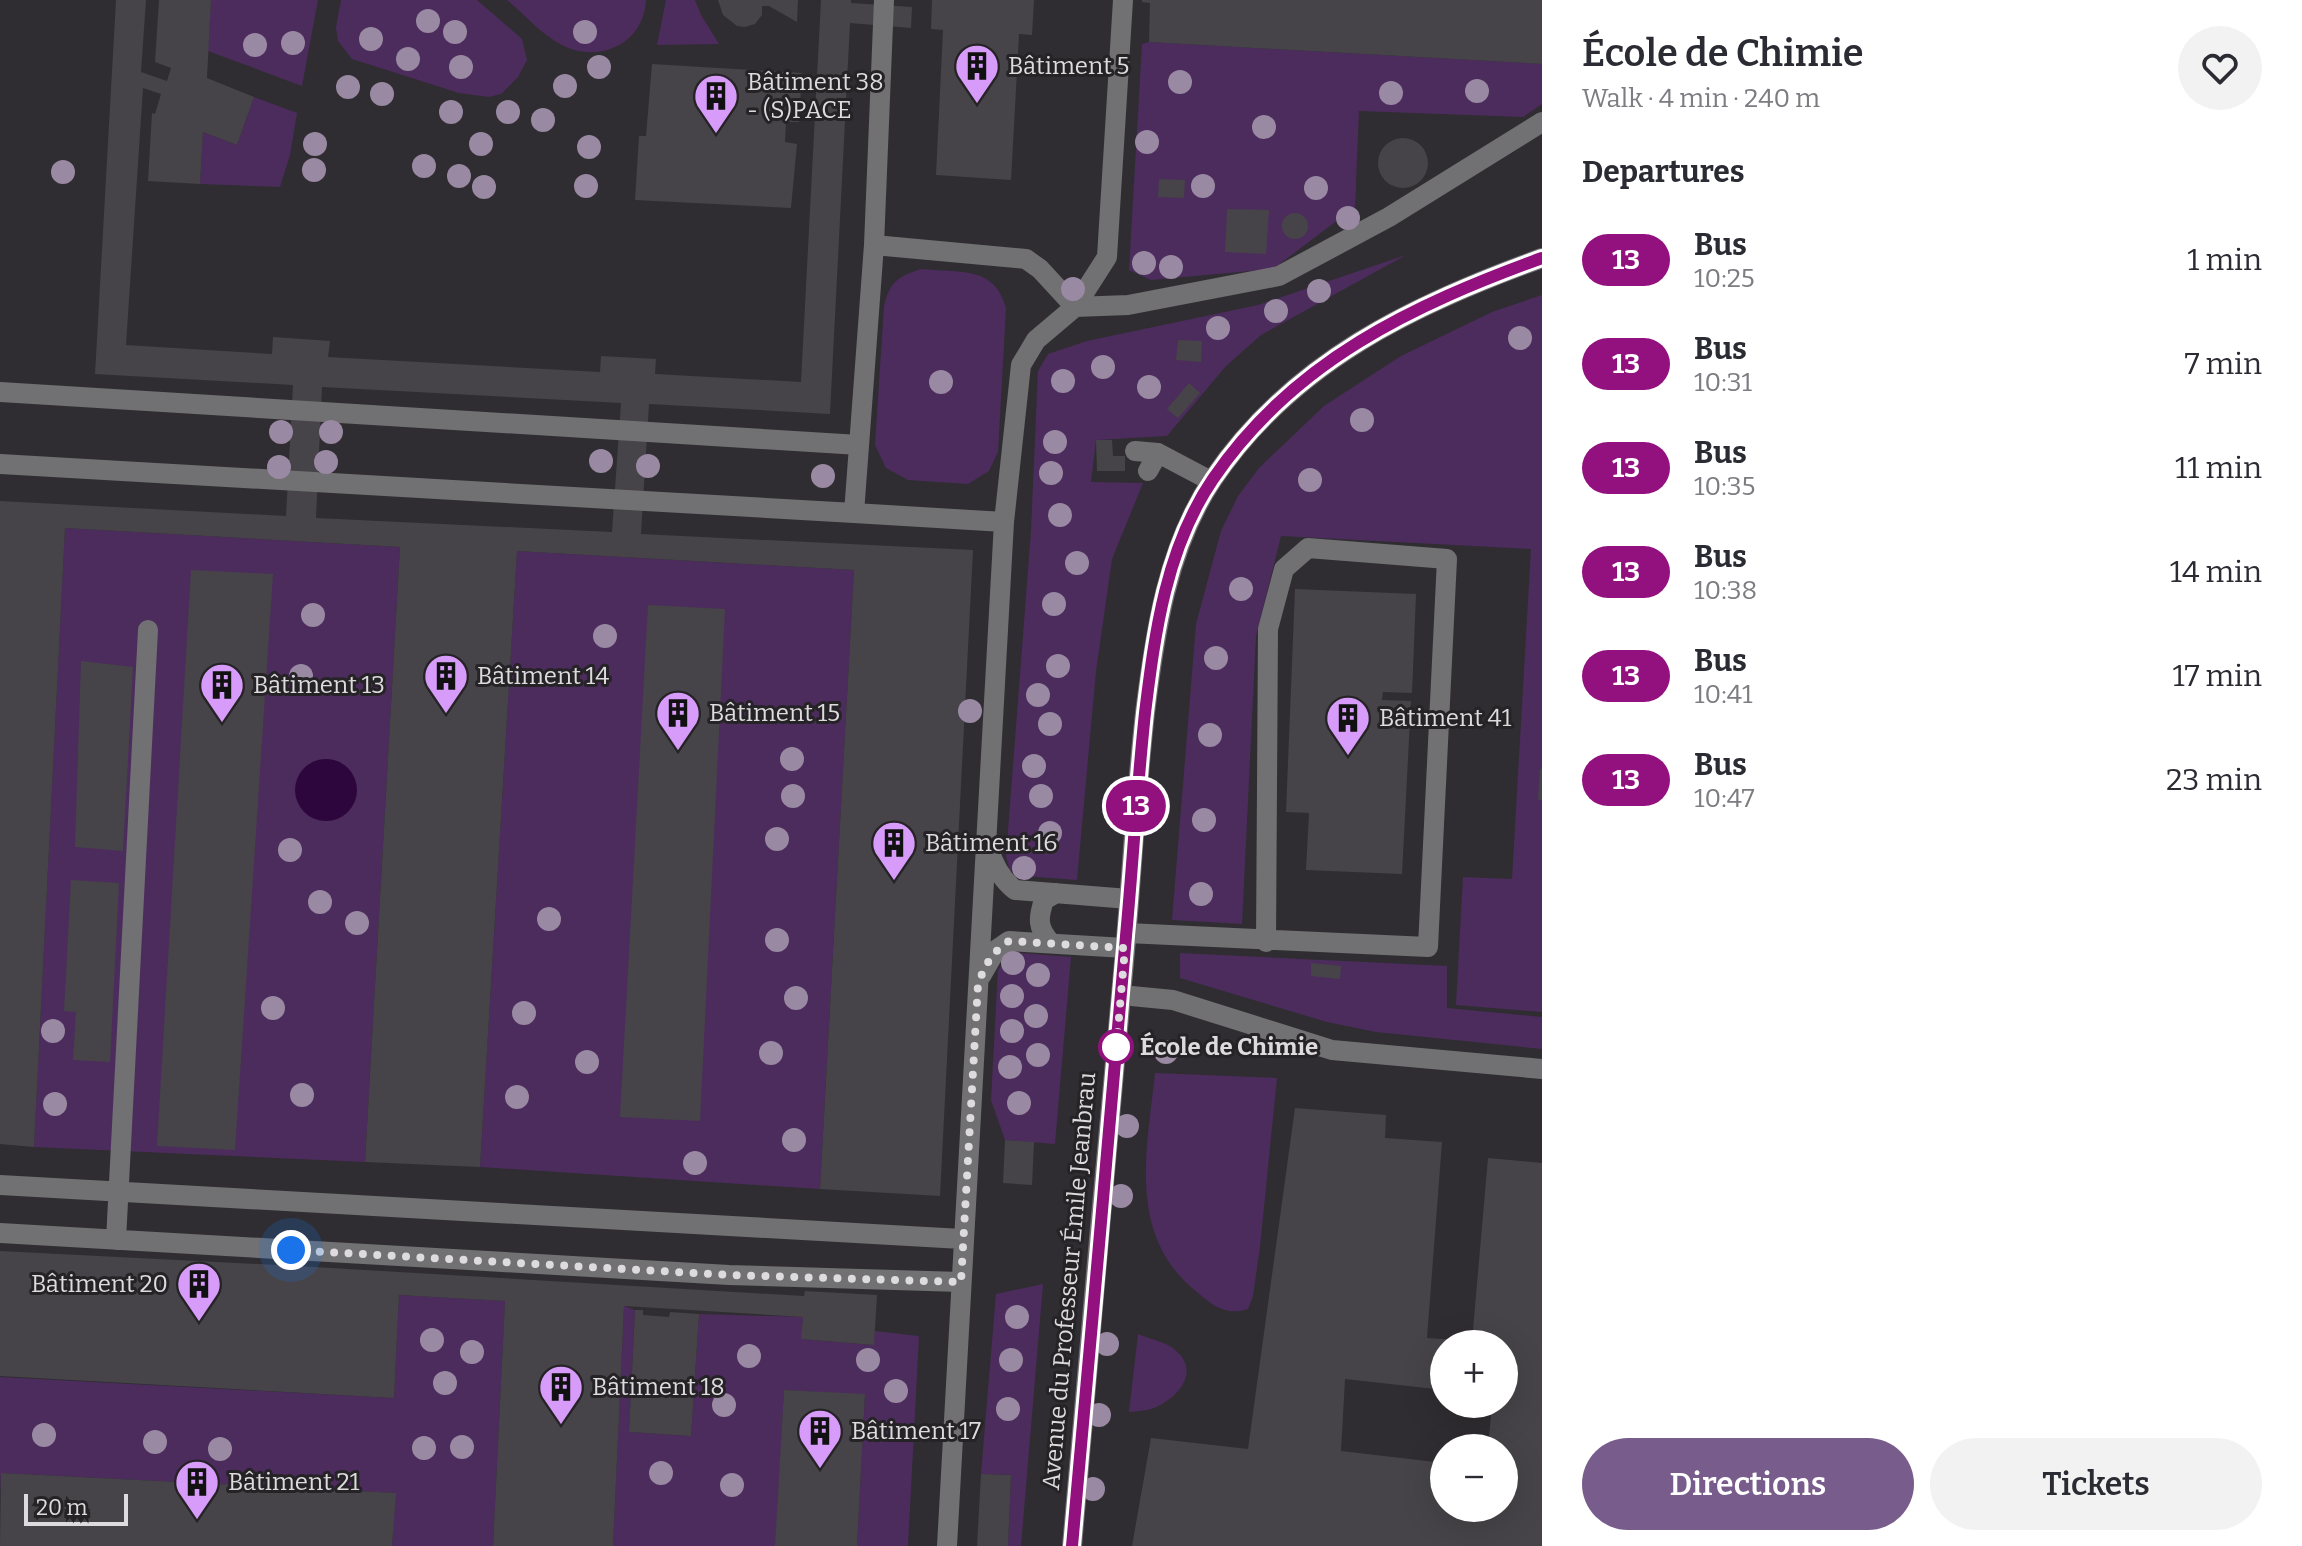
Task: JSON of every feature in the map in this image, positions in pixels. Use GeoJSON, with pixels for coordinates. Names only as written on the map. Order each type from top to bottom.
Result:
{"type":"FeatureCollection","features":[{"type":"Feature","properties":{"kind":"street"},"geometry":{"type":"LineString","coordinates":[[854,513],[874,245],[884,0]]}},
{"type":"Feature","properties":{"kind":"street"},"geometry":{"type":"LineString","coordinates":[[947,1546],[1004,522],[1021,365],[1036,340],[1075,307],[1107,257],[1123,0]]}},
{"type":"Feature","properties":{"kind":"street"},"geometry":{"type":"LineString","coordinates":[[874,245],[1026,259],[1040,269],[1075,307],[1128,305],[1279,276],[1389,217],[1542,122]]}},
{"type":"Feature","properties":{"kind":"street","name":"Avenue du Professeur Émile Jeanbrau"},"geometry":{"type":"LineString","coordinates":[[1072,1546],[1126,941],[1137,783],[1156,626],[1174,560],[1211,481],[1248,431],[1313,372],[1352,346],[1439,299],[1542,258]]}},
{"type":"Feature","properties":{"kind":"street"},"geometry":{"type":"LineString","coordinates":[[0,392],[859,445]]}},
{"type":"Feature","properties":{"kind":"street"},"geometry":{"type":"LineString","coordinates":[[1135,451],[1153,462],[1211,481]]}},
{"type":"Feature","properties":{"kind":"street"},"geometry":{"type":"LineString","coordinates":[[0,464],[1004,522]]}},
{"type":"Feature","properties":{"kind":"street"},"geometry":{"type":"LineString","coordinates":[[978,984],[996,950],[1009,941],[1266,942],[1428,947],[1447,559],[1308,548],[1284,569],[1268,629],[1266,942]]}},
{"type":"Feature","properties":{"kind":"street"},"geometry":{"type":"LineString","coordinates":[[116,1240],[148,630]]}},
{"type":"Feature","properties":{"kind":"street"},"geometry":{"type":"LineString","coordinates":[[986,843],[994,865],[1015,890],[1129,899]]}},
{"type":"Feature","properties":{"kind":"street"},"geometry":{"type":"LineString","coordinates":[[1051,943],[1041,933],[1039,924],[1044,900],[1056,893]]}},
{"type":"Feature","properties":{"kind":"street"},"geometry":{"type":"LineString","coordinates":[[1121,995],[1173,1000],[1332,1050],[1542,1069]]}},
{"type":"Feature","properties":{"kind":"street"},"geometry":{"type":"LineString","coordinates":[[0,1185],[962,1239]]}},
{"type":"Feature","properties":{"kind":"street"},"geometry":{"type":"LineString","coordinates":[[0,1233],[729,1275],[961,1282]]}},
{"type":"Feature","properties":{"kind":"shaded area"},"geometry":{"type":"Polygon","coordinates":[[[211,0],[318,0],[302,86],[208,51],[211,0]]]}},
{"type":"Feature","properties":{"kind":"shaded area"},"geometry":{"type":"Polygon","coordinates":[[[341,0],[477,0],[522,39],[527,60],[518,77],[501,94],[489,97],[459,93],[352,59],[338,41],[336,27],[341,0]]]}},
{"type":"Feature","properties":{"kind":"shaded area"},"geometry":{"type":"Polygon","coordinates":[[[507,0],[646,0],[637,28],[628,39],[603,51],[589,52],[575,50],[553,40],[507,0]]]}},
{"type":"Feature","properties":{"kind":"shaded area"},"geometry":{"type":"Polygon","coordinates":[[[666,0],[695,0],[719,44],[657,45],[666,0]]]}},
{"type":"Feature","properties":{"kind":"shaded area"},"geometry":{"type":"Polygon","coordinates":[[[1142,44],[1542,64],[1542,104],[1523,117],[1359,111],[1355,207],[1273,269],[1151,280],[1129,270],[1142,44]]]}},
{"type":"Feature","properties":{"kind":"shaded area"},"geometry":{"type":"Polygon","coordinates":[[[254,97],[297,113],[290,155],[280,187],[200,184],[203,132],[237,145],[254,97]]]}},
{"type":"Feature","properties":{"kind":"shaded area"},"geometry":{"type":"Polygon","coordinates":[[[1406,255],[1261,335],[1226,366],[1167,436],[1096,440],[1091,482],[1143,483],[1112,559],[1096,671],[1077,880],[1024,876],[1010,870],[1006,857],[1031,531],[1038,371],[1048,354],[1087,341],[1258,305],[1406,255]]]}},
{"type":"Feature","properties":{"kind":"shaded area"},"geometry":{"type":"Polygon","coordinates":[[[921,269],[961,272],[984,278],[1001,294],[1006,308],[998,452],[989,471],[968,484],[908,480],[886,468],[875,445],[884,306],[896,282],[921,269]]]}},
{"type":"Feature","properties":{"kind":"shaded area"},"geometry":{"type":"Polygon","coordinates":[[[1542,295],[1542,1012],[1456,1005],[1463,877],[1512,879],[1531,549],[1281,536],[1256,636],[1242,924],[1172,920],[1196,624],[1221,531],[1238,496],[1259,468],[1324,406],[1401,356],[1492,312],[1542,295]]]}},
{"type":"Feature","properties":{"kind":"shaded area"},"geometry":{"type":"Polygon","coordinates":[[[65,528],[400,547],[365,1162],[34,1147],[65,528]]]}},
{"type":"Feature","properties":{"kind":"shaded area"},"geometry":{"type":"Polygon","coordinates":[[[517,551],[854,570],[820,1189],[480,1167],[517,551]]]}},
{"type":"Feature","properties":{"kind":"shaded area"},"geometry":{"type":"Polygon","coordinates":[[[326,759],[338,761],[348,768],[355,778],[355,802],[348,812],[338,819],[326,821],[314,819],[304,812],[297,802],[295,790],[297,778],[304,768],[314,761],[326,759]]]}},
{"type":"Feature","properties":{"kind":"shaded area"},"geometry":{"type":"Polygon","coordinates":[[[1020,953],[1071,957],[1055,1144],[1005,1140],[991,1100],[998,970],[1006,959],[1020,953]]]}},
{"type":"Feature","properties":{"kind":"shaded area"},"geometry":{"type":"Polygon","coordinates":[[[1180,953],[1447,966],[1447,1008],[1542,1017],[1542,1049],[1376,1032],[1327,1022],[1180,978],[1180,953]]]}},
{"type":"Feature","properties":{"kind":"shaded area"},"geometry":{"type":"Polygon","coordinates":[[[1155,1073],[1277,1078],[1260,1247],[1253,1296],[1248,1309],[1227,1310],[1209,1302],[1175,1270],[1160,1246],[1146,1191],[1148,1132],[1155,1073]]]}},
{"type":"Feature","properties":{"kind":"shaded area"},"geometry":{"type":"Polygon","coordinates":[[[1043,1284],[1021,1546],[1008,1546],[1011,1475],[981,1474],[996,1294],[1043,1284]]]}},
{"type":"Feature","properties":{"kind":"shaded area"},"geometry":{"type":"Polygon","coordinates":[[[399,1295],[505,1301],[493,1546],[392,1546],[395,1493],[1,1473],[0,1497],[0,1377],[394,1398],[399,1295]]]}},
{"type":"Feature","properties":{"kind":"shaded area"},"geometry":{"type":"Polygon","coordinates":[[[624,1306],[635,1310],[629,1432],[691,1436],[699,1314],[803,1317],[802,1339],[873,1345],[875,1331],[919,1336],[908,1546],[857,1546],[865,1395],[784,1390],[776,1546],[613,1546],[624,1306]]]}},
{"type":"Feature","properties":{"kind":"shaded area"},"geometry":{"type":"Polygon","coordinates":[[[1138,1334],[1174,1349],[1182,1357],[1186,1375],[1184,1383],[1171,1398],[1148,1410],[1129,1412],[1138,1334]]]}},
{"type":"Feature","properties":{"kind":"building"},"geometry":{"type":"Polygon","coordinates":[[[116,0],[146,0],[141,72],[167,81],[171,68],[155,62],[159,0],[211,0],[207,78],[254,97],[237,145],[203,132],[200,184],[148,181],[152,113],[155,114],[161,94],[143,88],[126,345],[272,354],[273,337],[330,341],[328,357],[600,372],[601,356],[656,359],[655,374],[801,382],[821,0],[912,7],[911,28],[850,23],[830,414],[649,404],[641,534],[973,550],[940,1196],[820,1189],[854,570],[517,551],[480,1167],[365,1162],[400,547],[65,528],[34,1147],[0,1144],[0,501],[286,516],[293,385],[95,374],[116,0]],[[322,387],[316,518],[612,532],[621,403],[322,387]]]}},
{"type":"Feature","properties":{"kind":"building"},"geometry":{"type":"Polygon","coordinates":[[[718,0],[798,0],[797,22],[769,6],[762,6],[762,15],[755,24],[737,26],[723,15],[718,0]]]}},
{"type":"Feature","properties":{"kind":"building","name":"Bâtiment 5"},"geometry":{"type":"Polygon","coordinates":[[[932,0],[1034,0],[1032,35],[1019,34],[1011,180],[936,175],[943,30],[931,29],[932,0]]]}},
{"type":"Feature","properties":{"kind":"building"},"geometry":{"type":"Polygon","coordinates":[[[1142,0],[1542,0],[1542,64],[1149,42],[1150,3],[1142,0]]]}},
{"type":"Feature","properties":{"kind":"building","name":"Bâtiment 38 - (S)PACE"},"geometry":{"type":"Polygon","coordinates":[[[652,64],[802,73],[799,122],[786,122],[785,142],[797,144],[791,208],[635,200],[639,136],[646,136],[652,64]]]}},
{"type":"Feature","properties":{"kind":"building"},"geometry":{"type":"Polygon","coordinates":[[[1403,138],[1421,145],[1428,163],[1421,181],[1403,188],[1385,181],[1378,163],[1385,145],[1403,138]]]}},
{"type":"Feature","properties":{"kind":"building"},"geometry":{"type":"Polygon","coordinates":[[[1159,179],[1185,180],[1184,198],[1158,197],[1159,179]]]}},
{"type":"Feature","properties":{"kind":"building"},"geometry":{"type":"Polygon","coordinates":[[[1227,209],[1269,210],[1266,254],[1225,252],[1227,209]]]}},
{"type":"Feature","properties":{"kind":"building"},"geometry":{"type":"Polygon","coordinates":[[[1295,213],[1304,217],[1308,226],[1304,235],[1295,239],[1286,235],[1282,226],[1286,217],[1295,213]]]}},
{"type":"Feature","properties":{"kind":"building"},"geometry":{"type":"Polygon","coordinates":[[[1178,340],[1202,341],[1201,362],[1176,360],[1178,340]]]}},
{"type":"Feature","properties":{"kind":"building"},"geometry":{"type":"Polygon","coordinates":[[[1189,383],[1200,393],[1178,418],[1167,409],[1189,383]]]}},
{"type":"Feature","properties":{"kind":"building"},"geometry":{"type":"Polygon","coordinates":[[[1096,440],[1112,440],[1113,456],[1125,456],[1125,471],[1097,471],[1096,440]]]}},
{"type":"Feature","properties":{"kind":"building","name":"Bâtiment 13"},"geometry":{"type":"Polygon","coordinates":[[[191,570],[273,574],[235,1150],[157,1146],[191,570]]]}},
{"type":"Feature","properties":{"kind":"building","name":"Bâtiment 41"},"geometry":{"type":"Polygon","coordinates":[[[1295,589],[1416,594],[1412,693],[1383,692],[1382,700],[1411,701],[1402,874],[1306,870],[1309,813],[1286,812],[1295,589]]]}},
{"type":"Feature","properties":{"kind":"building","name":"Bâtiment 15"},"geometry":{"type":"Polygon","coordinates":[[[648,605],[725,609],[700,1121],[620,1117],[648,605]]]}},
{"type":"Feature","properties":{"kind":"building"},"geometry":{"type":"Polygon","coordinates":[[[81,661],[133,667],[123,851],[75,847],[81,661]]]}},
{"type":"Feature","properties":{"kind":"building"},"geometry":{"type":"Polygon","coordinates":[[[1542,769],[1542,801],[1538,799],[1542,769]]]}},
{"type":"Feature","properties":{"kind":"building"},"geometry":{"type":"Polygon","coordinates":[[[71,880],[119,883],[110,1062],[73,1060],[76,1012],[64,1011],[71,880]]]}},
{"type":"Feature","properties":{"kind":"building"},"geometry":{"type":"Polygon","coordinates":[[[1311,963],[1341,966],[1340,979],[1311,976],[1311,963]]]}},
{"type":"Feature","properties":{"kind":"building"},"geometry":{"type":"Polygon","coordinates":[[[1295,1108],[1386,1115],[1385,1138],[1442,1142],[1427,1338],[1430,1338],[1430,1388],[1345,1379],[1341,1451],[1430,1461],[1430,1522],[1518,1522],[1518,1434],[1489,1434],[1491,1418],[1518,1418],[1518,1330],[1473,1330],[1488,1158],[1542,1163],[1542,1546],[1132,1546],[1151,1438],[1248,1449],[1295,1108]]]}},
{"type":"Feature","properties":{"kind":"building"},"geometry":{"type":"Polygon","coordinates":[[[1005,1140],[1034,1142],[1032,1185],[1003,1183],[1005,1140]]]}},
{"type":"Feature","properties":{"kind":"building"},"geometry":{"type":"Polygon","coordinates":[[[0,1251],[804,1296],[805,1291],[877,1295],[874,1345],[801,1339],[803,1317],[624,1306],[613,1546],[493,1546],[505,1301],[399,1295],[394,1398],[0,1376],[0,1251]]]}},
{"type":"Feature","properties":{"kind":"building"},"geometry":{"type":"Polygon","coordinates":[[[635,1310],[643,1310],[643,1315],[669,1317],[670,1312],[699,1314],[691,1436],[629,1432],[635,1310]]]}},
{"type":"Feature","properties":{"kind":"building","name":"Bâtiment 17"},"geometry":{"type":"Polygon","coordinates":[[[784,1390],[865,1394],[857,1546],[775,1546],[784,1390]]]}},
{"type":"Feature","properties":{"kind":"building","name":"Bâtiment 21"},"geometry":{"type":"Polygon","coordinates":[[[1,1473],[396,1493],[392,1546],[0,1546],[1,1473]]]}},
{"type":"Feature","properties":{"kind":"building"},"geometry":{"type":"Polygon","coordinates":[[[981,1474],[1011,1475],[1008,1546],[977,1546],[981,1474]]]}},
{"type":"Feature","properties":{"kind":"bus line","name":"13"},"geometry":{"type":"LineString","coordinates":[[1072,1546],[1127,933],[1137,783],[1156,626],[1174,560],[1211,481],[1248,431],[1313,372],[1352,346],[1439,299],[1542,258]]}},
{"type":"Feature","properties":{"kind":"place","name":"Bâtiment 5"},"geometry":{"type":"Point","coordinates":[977,105]}},
{"type":"Feature","properties":{"kind":"place","name":"Bâtiment 38 - (S)PACE"},"geometry":{"type":"Point","coordinates":[716,135]}},
{"type":"Feature","properties":{"kind":"place","name":"Bâtiment 14"},"geometry":{"type":"Point","coordinates":[446,715]}},
{"type":"Feature","properties":{"kind":"place","name":"Bâtiment 13"},"geometry":{"type":"Point","coordinates":[222,724]}},
{"type":"Feature","properties":{"kind":"place","name":"Bâtiment 15"},"geometry":{"type":"Point","coordinates":[678,752]}},
{"type":"Feature","properties":{"kind":"place","name":"Bâtiment 41"},"geometry":{"type":"Point","coordinates":[1348,757]}},
{"type":"Feature","properties":{"kind":"place","name":"Bâtiment 16"},"geometry":{"type":"Point","coordinates":[894,882]}},
{"type":"Feature","properties":{"kind":"place","name":"École de Chimie"},"geometry":{"type":"Point","coordinates":[1116,1047]}},
{"type":"Feature","properties":{"kind":"place","name":"Bâtiment 20"},"geometry":{"type":"Point","coordinates":[199,1323]}},
{"type":"Feature","properties":{"kind":"place","name":"Bâtiment 18"},"geometry":{"type":"Point","coordinates":[561,1426]}},
{"type":"Feature","properties":{"kind":"place","name":"Bâtiment 17"},"geometry":{"type":"Point","coordinates":[820,1470]}},
{"type":"Feature","properties":{"kind":"place","name":"Bâtiment 21"},"geometry":{"type":"Point","coordinates":[197,1521]}},
{"type":"Feature","properties":{"kind":"route"},"geometry":{"type":"LineString","coordinates":[[291,1250],[729,1275],[961,1282],[978,984],[996,950],[1009,941],[1125,948],[1116,1052],[1116,1047]]}}]}
